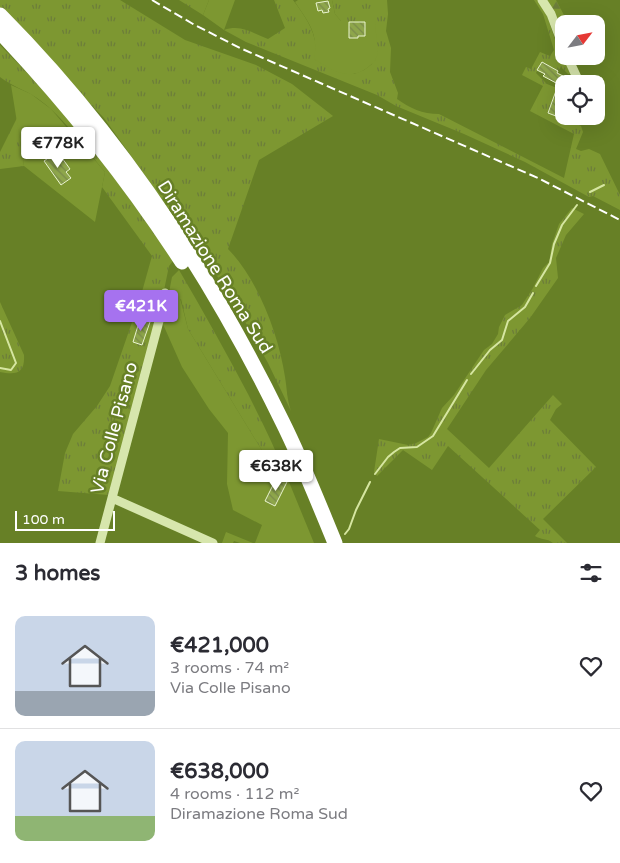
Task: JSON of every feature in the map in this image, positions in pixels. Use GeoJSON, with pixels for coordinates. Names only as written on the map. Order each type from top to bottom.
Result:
{"type":"FeatureCollection","features":[{"type":"Feature","properties":{"kind":"highway","name":"Diramazione Roma Sud"},"geometry":{"type":"LineString","coordinates":[[0,16],[44,63],[102,132],[147,190],[192,268],[239,338],[304,468],[335,543]]}},
{"type":"Feature","properties":{"kind":"highway","name":"Diramazione Roma Sud"},"geometry":{"type":"LineString","coordinates":[[0,32],[94,140],[184,255]]}},
{"type":"Feature","properties":{"kind":"highway","name":"Diramazione Roma Sud"},"geometry":{"type":"LineString","coordinates":[[192,268],[260,396],[289,456],[326,543]]}},
{"type":"Feature","properties":{"kind":"street"},"geometry":{"type":"LineString","coordinates":[[542,0],[555,25]]}},
{"type":"Feature","properties":{"kind":"street","name":"Via Colle Pisano"},"geometry":{"type":"LineString","coordinates":[[100,543],[165,293]]}},
{"type":"Feature","properties":{"kind":"street"},"geometry":{"type":"LineString","coordinates":[[112,498],[213,543]]}},
{"type":"Feature","properties":{"kind":"green space"},"geometry":{"type":"Polygon","coordinates":[[[0,0],[120,0],[185,40],[256,65],[292,84],[333,116],[259,160],[228,249],[249,276],[266,309],[278,344],[291,411],[268,363],[244,320],[197,243],[174,216],[104,118],[0,11],[0,0]]]}},
{"type":"Feature","properties":{"kind":"green space"},"geometry":{"type":"Polygon","coordinates":[[[179,0],[209,0],[203,15],[179,0]]]}},
{"type":"Feature","properties":{"kind":"green space"},"geometry":{"type":"Polygon","coordinates":[[[209,0],[235,0],[224,30],[203,15],[209,0]]]}},
{"type":"Feature","properties":{"kind":"green space"},"geometry":{"type":"Polygon","coordinates":[[[274,0],[293,0],[311,28],[316,47],[354,74],[372,64],[375,21],[341,21],[335,14],[332,0],[387,0],[386,31],[391,48],[390,72],[398,93],[397,99],[416,110],[439,114],[564,178],[574,134],[557,125],[579,125],[583,132],[576,149],[581,151],[589,149],[600,154],[620,195],[620,210],[593,196],[589,197],[525,162],[464,134],[396,106],[377,95],[246,42],[224,30],[230,28],[241,29],[268,39],[285,28],[274,0]]]}},
{"type":"Feature","properties":{"kind":"green space"},"geometry":{"type":"Polygon","coordinates":[[[298,0],[332,0],[335,14],[341,21],[375,21],[377,54],[374,61],[360,72],[347,74],[333,70],[314,59],[314,35],[295,2],[298,0]]]}},
{"type":"Feature","properties":{"kind":"green space"},"geometry":{"type":"Polygon","coordinates":[[[534,0],[539,0],[545,10],[555,39],[555,65],[567,65],[572,74],[568,74],[561,67],[558,71],[542,62],[536,73],[547,84],[555,87],[555,94],[548,113],[555,115],[555,124],[530,111],[543,86],[522,75],[526,67],[531,69],[540,52],[550,56],[554,50],[543,14],[534,0]]]}},
{"type":"Feature","properties":{"kind":"green space"},"geometry":{"type":"Polygon","coordinates":[[[545,0],[556,0],[564,15],[555,15],[555,19],[545,0]]]}},
{"type":"Feature","properties":{"kind":"green space"},"geometry":{"type":"Polygon","coordinates":[[[0,45],[47,95],[92,148],[134,204],[173,261],[169,266],[163,295],[109,495],[58,491],[65,453],[73,434],[97,406],[110,386],[140,299],[152,256],[102,187],[105,172],[73,133],[56,114],[37,98],[0,77],[0,45]],[[140,319],[133,342],[142,345],[150,322],[140,319]]]}},
{"type":"Feature","properties":{"kind":"green space"},"geometry":{"type":"Polygon","coordinates":[[[11,85],[31,94],[51,109],[105,172],[95,222],[24,166],[11,85]],[[53,154],[44,161],[62,185],[71,178],[66,172],[70,169],[62,158],[58,160],[53,154]]]}},
{"type":"Feature","properties":{"kind":"green space"},"geometry":{"type":"Polygon","coordinates":[[[17,118],[24,166],[0,169],[0,152],[17,118]]]}},
{"type":"Feature","properties":{"kind":"green space"},"geometry":{"type":"Polygon","coordinates":[[[572,208],[584,214],[566,235],[556,258],[558,278],[530,318],[486,370],[447,429],[489,468],[553,395],[562,404],[556,409],[550,420],[596,467],[543,519],[567,543],[553,543],[535,536],[540,530],[448,446],[432,470],[403,450],[377,476],[374,472],[379,439],[408,445],[428,437],[431,433],[442,408],[454,395],[484,350],[492,344],[505,315],[522,305],[533,288],[543,268],[549,262],[552,244],[559,224],[572,208]]]}},
{"type":"Feature","properties":{"kind":"green space"},"geometry":{"type":"Polygon","coordinates":[[[179,270],[248,394],[286,478],[280,467],[269,462],[188,329],[181,299],[166,308],[172,277],[179,270]]]}},
{"type":"Feature","properties":{"kind":"green space"},"geometry":{"type":"Polygon","coordinates":[[[180,298],[188,329],[269,462],[280,467],[289,482],[314,543],[255,543],[262,525],[233,510],[227,484],[228,433],[209,409],[182,367],[162,322],[166,308],[180,298]],[[277,477],[265,501],[275,506],[287,482],[277,477]]]}},
{"type":"Feature","properties":{"kind":"green space"},"geometry":{"type":"Polygon","coordinates":[[[0,302],[24,355],[21,370],[15,373],[0,372],[0,302]]]}},
{"type":"Feature","properties":{"kind":"green space"},"geometry":{"type":"Polygon","coordinates":[[[226,532],[253,543],[234,541],[233,543],[222,543],[226,532]]]}},
{"type":"Feature","properties":{"kind":"building"},"geometry":{"type":"Polygon","coordinates":[[[328,1],[329,12],[323,13],[322,10],[318,11],[316,3],[328,1]]]}},
{"type":"Feature","properties":{"kind":"building"},"geometry":{"type":"Polygon","coordinates":[[[349,22],[365,22],[365,36],[349,38],[349,22]]]}},
{"type":"Feature","properties":{"kind":"building"},"geometry":{"type":"Polygon","coordinates":[[[542,62],[558,71],[557,73],[561,75],[555,75],[555,82],[543,76],[545,74],[537,70],[542,62]]]}},
{"type":"Feature","properties":{"kind":"building"},"geometry":{"type":"Polygon","coordinates":[[[555,94],[555,116],[548,113],[555,94]]]}},
{"type":"Feature","properties":{"kind":"building"},"geometry":{"type":"Polygon","coordinates":[[[37,131],[43,131],[44,145],[38,146],[37,131]]]}},
{"type":"Feature","properties":{"kind":"building"},"geometry":{"type":"Polygon","coordinates":[[[54,154],[58,160],[62,158],[70,169],[66,172],[71,178],[61,185],[44,161],[54,154]]]}},
{"type":"Feature","properties":{"kind":"building"},"geometry":{"type":"Polygon","coordinates":[[[140,319],[150,322],[142,345],[133,342],[140,319]]]}},
{"type":"Feature","properties":{"kind":"building"},"geometry":{"type":"Polygon","coordinates":[[[277,477],[287,482],[275,506],[265,501],[277,477]]]}},
{"type":"Feature","properties":{"kind":"waterway"},"geometry":{"type":"LineString","coordinates":[[590,192],[604,185]]}},
{"type":"Feature","properties":{"kind":"waterway"},"geometry":{"type":"LineString","coordinates":[[536,286],[550,263],[554,244],[562,225],[577,205]]}},
{"type":"Feature","properties":{"kind":"waterway"},"geometry":{"type":"LineString","coordinates":[[471,374],[490,350],[502,340],[508,321],[525,307],[533,293]]}},
{"type":"Feature","properties":{"kind":"waterway"},"geometry":{"type":"LineString","coordinates":[[0,321],[16,363],[11,370],[0,368]]}},
{"type":"Feature","properties":{"kind":"waterway"},"geometry":{"type":"LineString","coordinates":[[375,474],[388,457],[400,448],[417,447],[433,436],[467,380]]}},
{"type":"Feature","properties":{"kind":"waterway"},"geometry":{"type":"LineString","coordinates":[[345,534],[370,482]]}},
{"type":"Feature","properties":{"kind":"railway"},"geometry":{"type":"LineString","coordinates":[[152,0],[240,48],[538,178],[620,220]]}}]}
